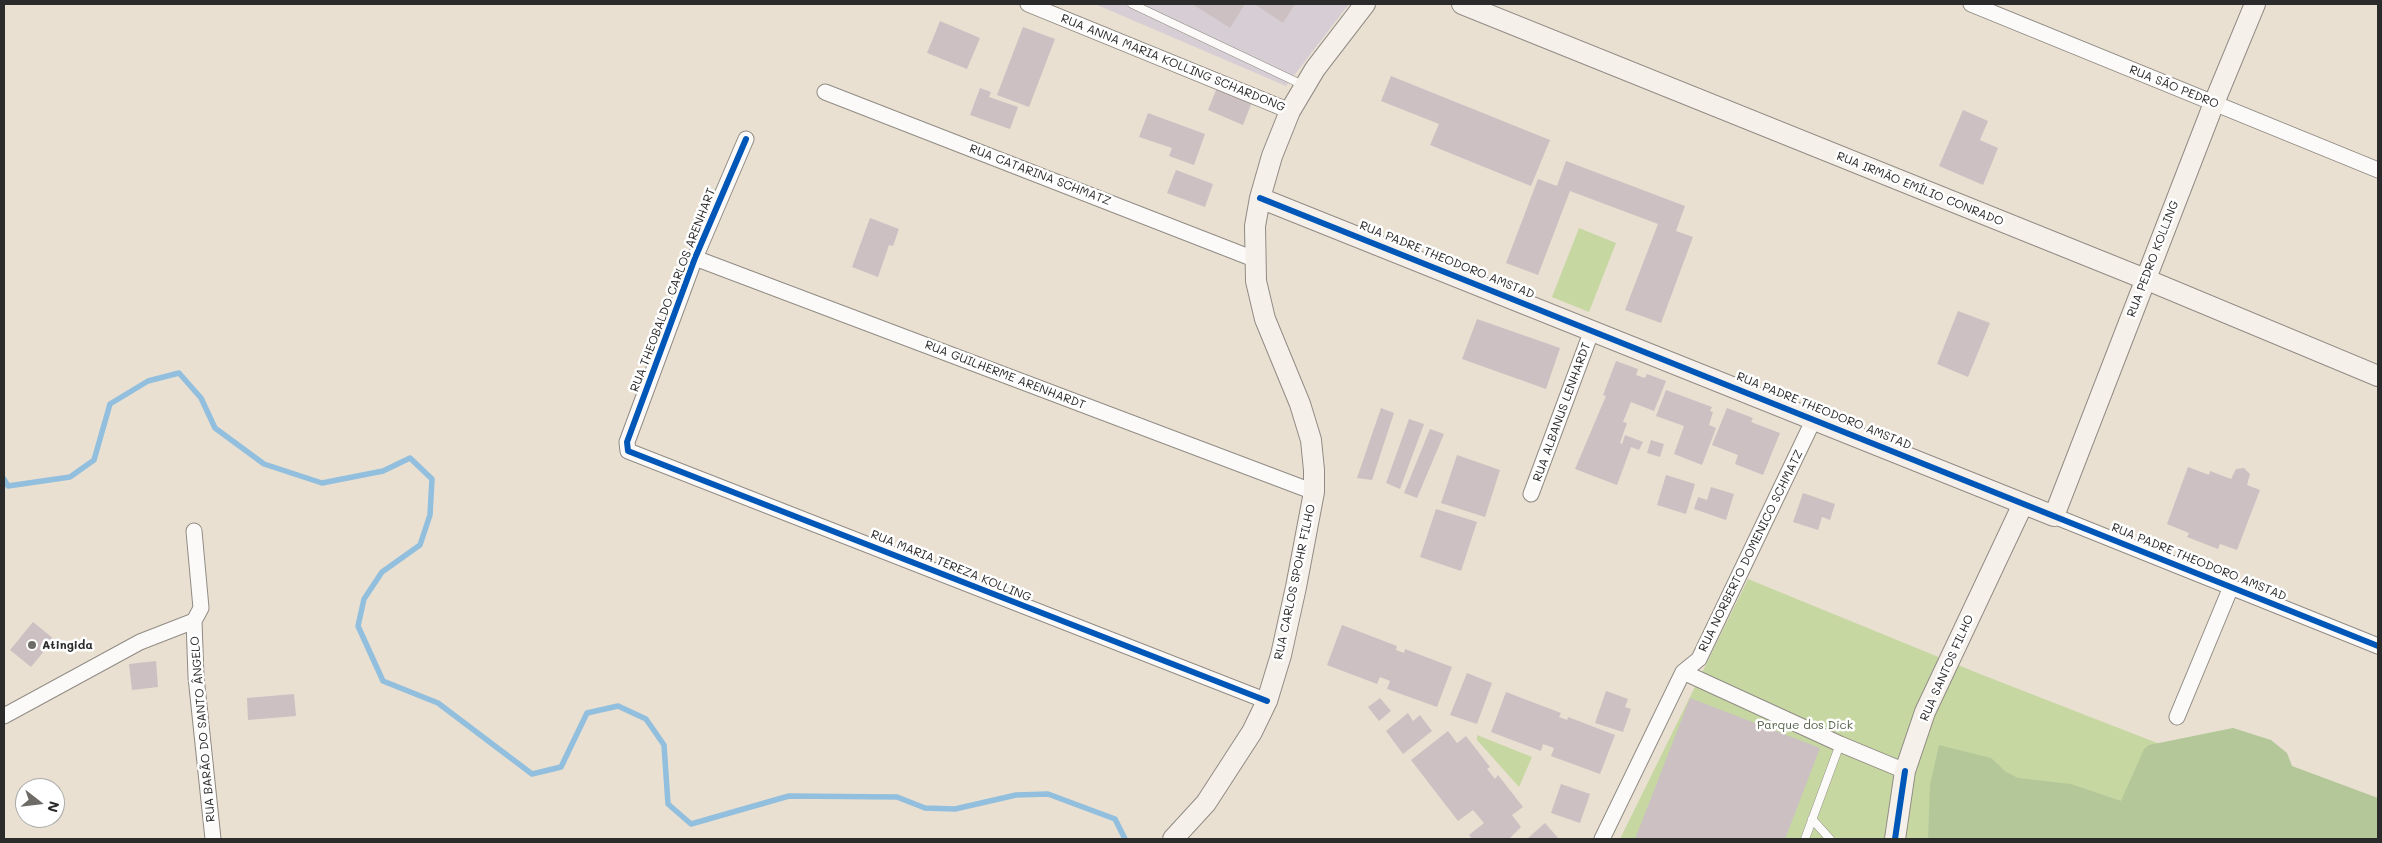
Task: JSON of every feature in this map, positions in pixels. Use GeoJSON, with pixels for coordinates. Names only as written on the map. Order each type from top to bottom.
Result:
{"type":"FeatureCollection","features":[{"type":"Feature","properties":{"kind":"street","name":"RUA ANNA MARIA KOLLING SCHARDONG"},"geometry":{"type":"LineString","coordinates":[[1028,4],[1290,112]]}},
{"type":"Feature","properties":{"kind":"street","name":"RUA CARLOS SPOHR FILHO"},"geometry":{"type":"LineString","coordinates":[[1173,839],[1206,802],[1252,732],[1267,702],[1281,655],[1314,492],[1311,440],[1300,404],[1264,320],[1256,281],[1254,259],[1256,226],[1260,198],[1272,156],[1290,112],[1315,69],[1365,4]]}},
{"type":"Feature","properties":{"kind":"street","name":"RUA IRMÃO EMÍLIO CONRADO"},"geometry":{"type":"LineString","coordinates":[[1462,4],[2378,376]]}},
{"type":"Feature","properties":{"kind":"street","name":"RUA SÃO PEDRO"},"geometry":{"type":"LineString","coordinates":[[1970,4],[2378,170]]}},
{"type":"Feature","properties":{"kind":"street","name":"RUA PEDRO KOLLING"},"geometry":{"type":"LineString","coordinates":[[2054,516],[2214,103],[2255,4]]}},
{"type":"Feature","properties":{"kind":"street","name":"RUA CATARINA SCHMATZ"},"geometry":{"type":"LineString","coordinates":[[825,92],[1254,259]]}},
{"type":"Feature","properties":{"kind":"street","name":"RUA THEOBALDO CARLOS ARENHART"},"geometry":{"type":"LineString","coordinates":[[628,451],[627,442],[695,258],[746,139]]}},
{"type":"Feature","properties":{"kind":"street","name":"RUA PADRE THEODORO AMSTAD"},"geometry":{"type":"LineString","coordinates":[[1260,198],[2378,646]]}},
{"type":"Feature","properties":{"kind":"street","name":"RUA GUILHERME ARENHARDT"},"geometry":{"type":"LineString","coordinates":[[695,258],[1314,492]]}},
{"type":"Feature","properties":{"kind":"street","name":"RUA ALBANUS LENHARDT"},"geometry":{"type":"LineString","coordinates":[[1531,494],[1592,330]]}},
{"type":"Feature","properties":{"kind":"street","name":"RUA NORBERTO DOMENICO SCHMATZ"},"geometry":{"type":"LineString","coordinates":[[1602,839],[1683,672],[1699,659],[1814,419]]}},
{"type":"Feature","properties":{"kind":"street","name":"RUA MARIA TEREZA KOLLING"},"geometry":{"type":"LineString","coordinates":[[628,451],[1267,702]]}},
{"type":"Feature","properties":{"kind":"street","name":"RUA SANTOS FILHO"},"geometry":{"type":"LineString","coordinates":[[1895,839],[1905,771],[1925,712],[2023,504]]}},
{"type":"Feature","properties":{"kind":"street","name":"RUA BARÃO DO SANTO ÂNGELO"},"geometry":{"type":"LineString","coordinates":[[194,531],[201,608],[194,621],[196,678],[214,839]]}},
{"type":"Feature","properties":{"kind":"street"},"geometry":{"type":"LineString","coordinates":[[2177,717],[2231,587]]}},
{"type":"Feature","properties":{"kind":"street"},"geometry":{"type":"LineString","coordinates":[[4,716],[140,642],[194,621]]}},
{"type":"Feature","properties":{"kind":"street"},"geometry":{"type":"LineString","coordinates":[[1683,672],[1840,744],[1905,771]]}},
{"type":"Feature","properties":{"kind":"lane"},"geometry":{"type":"LineString","coordinates":[[1132,4],[1305,86]]}},
{"type":"Feature","properties":{"kind":"lane"},"geometry":{"type":"LineString","coordinates":[[1805,839],[1840,744]]}},
{"type":"Feature","properties":{"kind":"lane"},"geometry":{"type":"LineString","coordinates":[[1812,819],[1830,839]]}},
{"type":"Feature","properties":{"kind":"shaded area"},"geometry":{"type":"Polygon","coordinates":[[[1095,4],[1349,4],[1286,86],[1095,4]]]}},
{"type":"Feature","properties":{"kind":"green space"},"geometry":{"type":"Polygon","coordinates":[[[1579,228],[1616,243],[1589,312],[1552,297],[1579,228]]]}},
{"type":"Feature","properties":{"kind":"green space","name":"Parque dos Dick"},"geometry":{"type":"Polygon","coordinates":[[[1748,579],[1980,674],[2378,829],[2378,839],[1620,839],[1748,579]]]}},
{"type":"Feature","properties":{"kind":"green space"},"geometry":{"type":"Polygon","coordinates":[[[2233,728],[2271,740],[2287,753],[2292,766],[2378,798],[2378,839],[1928,839],[1930,785],[1939,745],[1991,758],[2006,772],[2018,778],[2071,784],[2121,801],[2144,749],[2149,745],[2233,728]]]}},
{"type":"Feature","properties":{"kind":"green space"},"geometry":{"type":"Polygon","coordinates":[[[1477,735],[1532,757],[1519,787],[1477,740],[1477,735]]]}},
{"type":"Feature","properties":{"kind":"building"},"geometry":{"type":"Polygon","coordinates":[[[1192,4],[1245,4],[1230,28],[1192,4]]]}},
{"type":"Feature","properties":{"kind":"building"},"geometry":{"type":"Polygon","coordinates":[[[1254,4],[1295,4],[1283,23],[1254,4]]]}},
{"type":"Feature","properties":{"kind":"building"},"geometry":{"type":"Polygon","coordinates":[[[940,21],[980,38],[967,69],[927,53],[940,21]]]}},
{"type":"Feature","properties":{"kind":"building"},"geometry":{"type":"Polygon","coordinates":[[[1023,27],[1055,39],[1029,107],[997,95],[1023,27]]]}},
{"type":"Feature","properties":{"kind":"building"},"geometry":{"type":"Polygon","coordinates":[[[1391,76],[1550,140],[1531,186],[1430,145],[1439,124],[1381,101],[1391,76]]]}},
{"type":"Feature","properties":{"kind":"building"},"geometry":{"type":"Polygon","coordinates":[[[980,88],[991,92],[989,97],[1018,107],[1010,129],[970,115],[980,88]]]}},
{"type":"Feature","properties":{"kind":"building"},"geometry":{"type":"Polygon","coordinates":[[[1217,88],[1252,102],[1243,125],[1208,110],[1217,88]]]}},
{"type":"Feature","properties":{"kind":"building"},"geometry":{"type":"Polygon","coordinates":[[[1963,110],[1988,121],[1980,140],[1998,148],[1983,185],[1939,166],[1963,110]]]}},
{"type":"Feature","properties":{"kind":"building"},"geometry":{"type":"Polygon","coordinates":[[[1148,113],[1205,134],[1194,165],[1169,156],[1172,148],[1139,137],[1148,113]]]}},
{"type":"Feature","properties":{"kind":"building"},"geometry":{"type":"Polygon","coordinates":[[[1566,161],[1685,206],[1676,231],[1693,237],[1661,323],[1625,310],[1658,224],[1570,191],[1538,275],[1506,263],[1538,179],[1557,186],[1566,161]]]}},
{"type":"Feature","properties":{"kind":"building"},"geometry":{"type":"Polygon","coordinates":[[[1176,170],[1213,184],[1205,207],[1167,193],[1176,170]]]}},
{"type":"Feature","properties":{"kind":"building"},"geometry":{"type":"Polygon","coordinates":[[[870,218],[899,229],[893,246],[889,245],[878,277],[852,267],[870,218]]]}},
{"type":"Feature","properties":{"kind":"building"},"geometry":{"type":"Polygon","coordinates":[[[1958,311],[1990,323],[1968,377],[1937,364],[1958,311]]]}},
{"type":"Feature","properties":{"kind":"building"},"geometry":{"type":"Polygon","coordinates":[[[1477,319],[1560,348],[1546,389],[1462,359],[1477,319]]]}},
{"type":"Feature","properties":{"kind":"building"},"geometry":{"type":"Polygon","coordinates":[[[1616,361],[1638,369],[1636,375],[1645,378],[1647,374],[1666,381],[1654,411],[1631,402],[1623,422],[1627,423],[1620,443],[1622,444],[1625,435],[1643,442],[1639,450],[1631,447],[1617,485],[1575,469],[1606,396],[1603,395],[1616,361]]]}},
{"type":"Feature","properties":{"kind":"building"},"geometry":{"type":"Polygon","coordinates":[[[1666,390],[1712,407],[1710,411],[1713,412],[1709,425],[1716,428],[1702,465],[1674,454],[1684,426],[1656,416],[1666,390]]]}},
{"type":"Feature","properties":{"kind":"building"},"geometry":{"type":"Polygon","coordinates":[[[1381,408],[1394,413],[1372,480],[1357,478],[1381,408]]]}},
{"type":"Feature","properties":{"kind":"building"},"geometry":{"type":"Polygon","coordinates":[[[1727,408],[1753,418],[1751,422],[1780,433],[1763,475],[1735,464],[1738,455],[1712,445],[1727,408]]]}},
{"type":"Feature","properties":{"kind":"building"},"geometry":{"type":"Polygon","coordinates":[[[1409,419],[1424,424],[1400,489],[1386,483],[1409,419]]]}},
{"type":"Feature","properties":{"kind":"building"},"geometry":{"type":"Polygon","coordinates":[[[1430,429],[1444,434],[1417,498],[1404,493],[1430,429]]]}},
{"type":"Feature","properties":{"kind":"building"},"geometry":{"type":"Polygon","coordinates":[[[1651,440],[1664,444],[1660,457],[1647,453],[1651,440]]]}},
{"type":"Feature","properties":{"kind":"building"},"geometry":{"type":"Polygon","coordinates":[[[1457,455],[1500,470],[1485,517],[1441,503],[1457,455]]]}},
{"type":"Feature","properties":{"kind":"building"},"geometry":{"type":"Polygon","coordinates":[[[2188,467],[2209,475],[2210,471],[2231,479],[2236,469],[2244,468],[2250,474],[2247,485],[2260,490],[2237,550],[2220,544],[2218,549],[2187,537],[2189,533],[2167,524],[2188,467]]]}},
{"type":"Feature","properties":{"kind":"building"},"geometry":{"type":"Polygon","coordinates":[[[1666,475],[1695,484],[1686,514],[1657,505],[1666,475]]]}},
{"type":"Feature","properties":{"kind":"building"},"geometry":{"type":"Polygon","coordinates":[[[1711,487],[1734,494],[1726,520],[1694,509],[1698,497],[1707,500],[1711,487]]]}},
{"type":"Feature","properties":{"kind":"building"},"geometry":{"type":"Polygon","coordinates":[[[1803,493],[1835,504],[1830,520],[1822,517],[1818,530],[1793,522],[1803,493]]]}},
{"type":"Feature","properties":{"kind":"building"},"geometry":{"type":"Polygon","coordinates":[[[1436,509],[1477,522],[1461,571],[1420,557],[1436,509]]]}},
{"type":"Feature","properties":{"kind":"building","name":"Atingida"},"geometry":{"type":"Polygon","coordinates":[[[33,622],[54,639],[31,667],[10,650],[33,622]]]}},
{"type":"Feature","properties":{"kind":"building"},"geometry":{"type":"Polygon","coordinates":[[[1342,625],[1397,646],[1396,650],[1404,653],[1405,649],[1452,667],[1437,707],[1387,689],[1390,681],[1380,677],[1377,684],[1327,665],[1342,625]]]}},
{"type":"Feature","properties":{"kind":"building"},"geometry":{"type":"Polygon","coordinates":[[[156,661],[158,687],[132,690],[129,664],[156,661]]]}},
{"type":"Feature","properties":{"kind":"building"},"geometry":{"type":"Polygon","coordinates":[[[1467,673],[1492,683],[1477,724],[1450,715],[1467,673]]]}},
{"type":"Feature","properties":{"kind":"building"},"geometry":{"type":"Polygon","coordinates":[[[1606,691],[1628,699],[1625,707],[1631,709],[1623,732],[1595,723],[1606,691]]]}},
{"type":"Feature","properties":{"kind":"building"},"geometry":{"type":"Polygon","coordinates":[[[1506,692],[1561,713],[1559,717],[1567,720],[1568,717],[1615,735],[1600,774],[1551,756],[1554,748],[1543,744],[1541,751],[1491,732],[1506,692]]]}},
{"type":"Feature","properties":{"kind":"building"},"geometry":{"type":"Polygon","coordinates":[[[294,694],[296,716],[248,720],[247,698],[294,694]]]}},
{"type":"Feature","properties":{"kind":"building"},"geometry":{"type":"Polygon","coordinates":[[[1380,698],[1391,711],[1379,721],[1368,707],[1380,698]]]}},
{"type":"Feature","properties":{"kind":"building"},"geometry":{"type":"Polygon","coordinates":[[[1690,698],[1820,748],[1785,839],[1635,839],[1690,698]]]}},
{"type":"Feature","properties":{"kind":"building"},"geometry":{"type":"Polygon","coordinates":[[[1408,713],[1413,721],[1420,715],[1432,731],[1403,754],[1386,731],[1408,713]]]}},
{"type":"Feature","properties":{"kind":"building"},"geometry":{"type":"Polygon","coordinates":[[[1448,731],[1457,743],[1466,736],[1490,767],[1487,769],[1495,779],[1498,775],[1523,807],[1512,815],[1521,827],[1509,839],[1472,839],[1469,835],[1484,823],[1473,810],[1458,821],[1411,760],[1448,731]]]}},
{"type":"Feature","properties":{"kind":"building"},"geometry":{"type":"Polygon","coordinates":[[[1561,784],[1590,794],[1580,823],[1551,813],[1561,784]]]}},
{"type":"Feature","properties":{"kind":"building"},"geometry":{"type":"Polygon","coordinates":[[[1545,823],[1559,839],[1527,839],[1545,823]]]}},
{"type":"Feature","properties":{"kind":"waterway"},"geometry":{"type":"LineString","coordinates":[[4,479],[8,486],[70,477],[94,460],[110,404],[148,381],[179,373],[201,398],[215,428],[264,464],[322,483],[383,471],[410,458],[432,479],[430,515],[420,545],[382,572],[364,599],[358,626],[383,681],[438,703],[532,774],[561,767],[587,713],[618,706],[646,719],[664,745],[668,804],[691,824],[789,796],[897,797],[925,808],[955,809],[1016,795],[1048,794],[1115,819],[1125,839]]}},
{"type":"Feature","properties":{"kind":"cycle path"},"geometry":{"type":"LineString","coordinates":[[746,139],[695,258],[627,442],[628,451],[1267,701]]}},
{"type":"Feature","properties":{"kind":"cycle path"},"geometry":{"type":"LineString","coordinates":[[1260,198],[2378,646]]}},
{"type":"Feature","properties":{"kind":"cycle path"},"geometry":{"type":"LineString","coordinates":[[1895,839],[1905,771]]}},
{"type":"Feature","properties":{"kind":"place","name":"Atingida"},"geometry":{"type":"Point","coordinates":[32,645]}}]}
